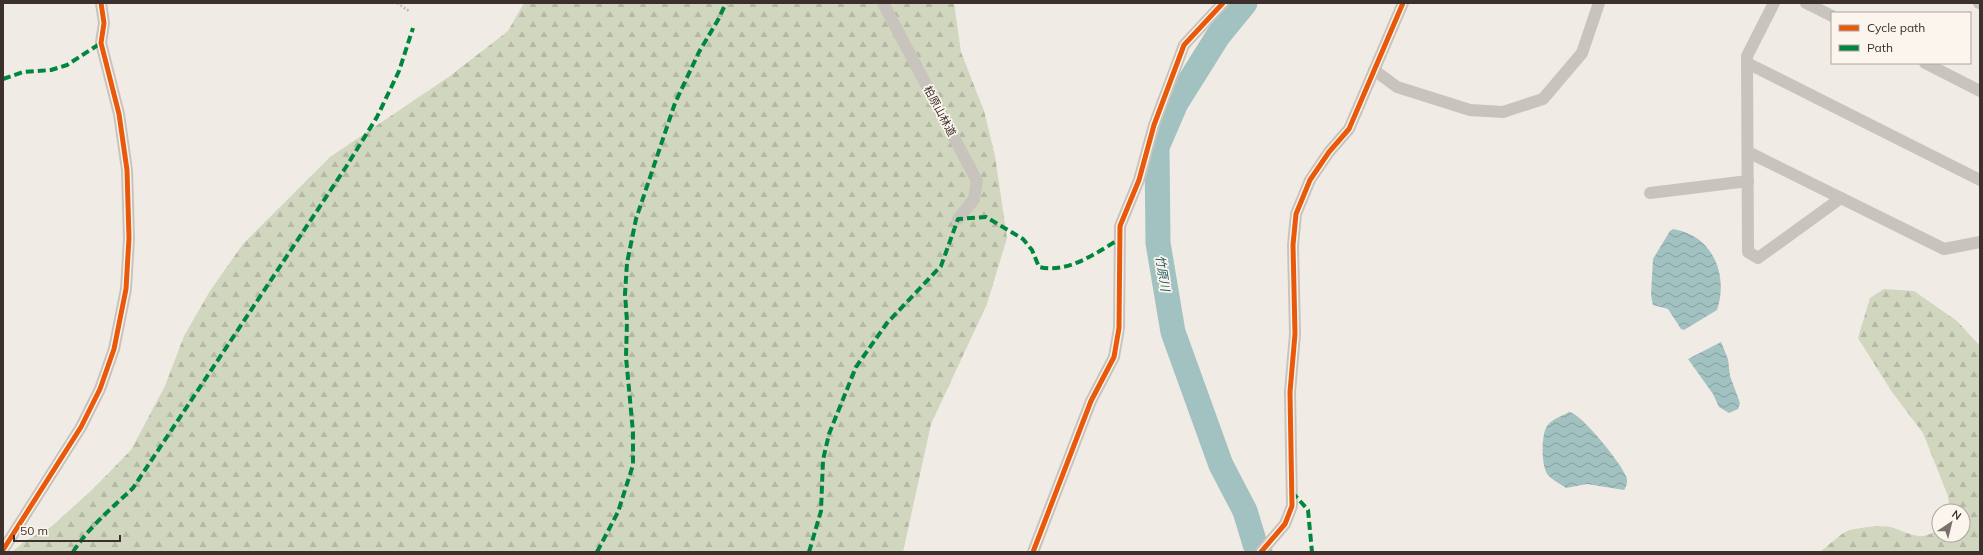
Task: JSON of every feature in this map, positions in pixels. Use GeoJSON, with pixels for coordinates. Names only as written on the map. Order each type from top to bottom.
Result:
{"type":"FeatureCollection","features":[{"type":"Feature","properties":{"kind":"street"},"geometry":{"type":"LineString","coordinates":[[3,550],[81,427],[100,389],[114,349],[126,289],[129,238],[127,170],[119,114],[102,43],[104,23],[101,3]]}},
{"type":"Feature","properties":{"kind":"street","name":"柏原山林道"},"geometry":{"type":"LineString","coordinates":[[883,3],[977,181],[974,199],[958,219]]}},
{"type":"Feature","properties":{"kind":"street"},"geometry":{"type":"LineString","coordinates":[[1032,552],[1091,401],[1114,357],[1120,328],[1120,226],[1139,180],[1154,125],[1184,45],[1223,3]]}},
{"type":"Feature","properties":{"kind":"street"},"geometry":{"type":"LineString","coordinates":[[1261,552],[1285,524],[1292,506],[1290,392],[1295,334],[1293,245],[1296,214],[1310,180],[1329,152],[1349,129],[1404,3]]}},
{"type":"Feature","properties":{"kind":"street"},"geometry":{"type":"LineString","coordinates":[[1374,70],[1397,87],[1470,110],[1503,112],[1543,99],[1582,53],[1599,3]]}},
{"type":"Feature","properties":{"kind":"street"},"geometry":{"type":"LineString","coordinates":[[1774,3],[1747,56],[1748,252],[1758,258],[1841,198]]}},
{"type":"Feature","properties":{"kind":"street"},"geometry":{"type":"LineString","coordinates":[[1806,3],[1831,16]]}},
{"type":"Feature","properties":{"kind":"street"},"geometry":{"type":"LineString","coordinates":[[1747,63],[1980,180]]}},
{"type":"Feature","properties":{"kind":"street"},"geometry":{"type":"LineString","coordinates":[[1927,64],[1980,90]]}},
{"type":"Feature","properties":{"kind":"street"},"geometry":{"type":"LineString","coordinates":[[1748,152],[1944,249],[1980,242]]}},
{"type":"Feature","properties":{"kind":"street"},"geometry":{"type":"LineString","coordinates":[[1650,193],[1748,181]]}},
{"type":"Feature","properties":{"kind":"path"},"geometry":{"type":"LineString","coordinates":[[397,3],[409,12]]}},
{"type":"Feature","properties":{"kind":"green space"},"geometry":{"type":"Polygon","coordinates":[[[524,3],[954,3],[961,52],[984,111],[995,156],[1007,238],[987,304],[931,424],[903,552],[12,552],[25,541],[51,527],[94,488],[131,450],[165,386],[184,336],[210,291],[243,244],[330,157],[450,76],[508,31],[524,3]]]}},
{"type":"Feature","properties":{"kind":"green space"},"geometry":{"type":"Polygon","coordinates":[[[1884,289],[1914,291],[1957,321],[1980,346],[1980,552],[1820,552],[1847,531],[1881,526],[1890,527],[1909,534],[1921,536],[1931,534],[1931,543],[1971,543],[1971,503],[1949,503],[1948,496],[1923,433],[1892,392],[1858,338],[1870,298],[1884,289]]]}},
{"type":"Feature","properties":{"kind":"water"},"geometry":{"type":"Polygon","coordinates":[[[1673,229],[1687,233],[1698,239],[1707,248],[1714,258],[1719,270],[1721,283],[1717,310],[1684,330],[1681,329],[1668,309],[1653,305],[1651,295],[1653,259],[1670,231],[1673,229]]]}},
{"type":"Feature","properties":{"kind":"water"},"geometry":{"type":"Polygon","coordinates":[[[1721,342],[1728,359],[1730,376],[1740,403],[1738,409],[1729,413],[1719,407],[1713,394],[1688,359],[1721,342]]]}},
{"type":"Feature","properties":{"kind":"water"},"geometry":{"type":"Polygon","coordinates":[[[1569,412],[1575,415],[1591,429],[1617,461],[1627,478],[1626,487],[1624,490],[1587,484],[1566,488],[1548,475],[1543,458],[1545,430],[1552,421],[1569,412]]]}},
{"type":"Feature","properties":{"kind":"waterway","name":"竹原川"},"geometry":{"type":"LineString","coordinates":[[1245,3],[1218,36],[1176,103],[1157,147],[1158,243],[1173,332],[1221,465],[1245,511],[1255,544],[1260,552]]}},
{"type":"Feature","properties":{"kind":"marked path"},"geometry":{"type":"LineString","coordinates":[[597,552],[618,512],[633,465],[633,432],[626,357],[627,321],[625,294],[627,263],[636,219],[675,103],[699,52],[726,3]]}},
{"type":"Feature","properties":{"kind":"marked path"},"geometry":{"type":"LineString","coordinates":[[73,552],[93,526],[133,488],[346,167],[377,117],[399,71],[413,28]]}},
{"type":"Feature","properties":{"kind":"marked path"},"geometry":{"type":"LineString","coordinates":[[3,79],[23,72],[51,70],[67,65],[101,43]]}},
{"type":"Feature","properties":{"kind":"marked path"},"geometry":{"type":"LineString","coordinates":[[809,552],[821,511],[823,460],[829,434],[856,367],[887,323],[941,266],[958,219],[986,217],[1023,239],[1032,250],[1039,267],[1050,268],[1072,265],[1093,255],[1121,238]]}},
{"type":"Feature","properties":{"kind":"marked path"},"geometry":{"type":"LineString","coordinates":[[1292,492],[1308,510],[1312,552]]}},
{"type":"Feature","properties":{"kind":"cycle path"},"geometry":{"type":"LineString","coordinates":[[3,550],[81,427],[100,389],[114,349],[126,289],[129,238],[127,170],[119,114],[101,43],[104,23],[101,3]]}},
{"type":"Feature","properties":{"kind":"cycle path"},"geometry":{"type":"LineString","coordinates":[[1033,552],[1091,401],[1114,357],[1119,328],[1120,226],[1139,180],[1154,125],[1184,45],[1223,3]]}},
{"type":"Feature","properties":{"kind":"cycle path"},"geometry":{"type":"LineString","coordinates":[[1261,552],[1285,524],[1292,506],[1290,392],[1295,334],[1293,245],[1296,214],[1310,180],[1329,152],[1349,129],[1403,3]]}}]}
